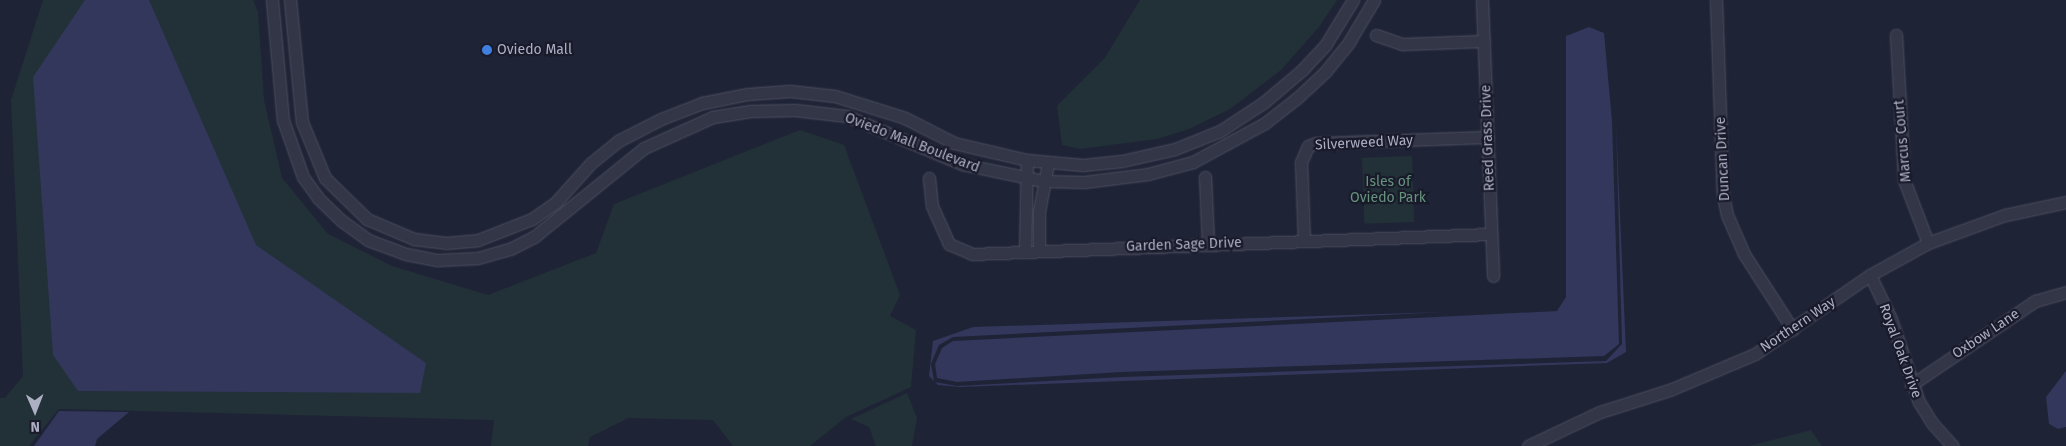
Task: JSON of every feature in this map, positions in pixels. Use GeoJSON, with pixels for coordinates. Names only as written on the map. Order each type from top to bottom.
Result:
{"type":"FeatureCollection","features":[{"type":"Feature","properties":{"kind":"street","name":"Oviedo Mall Boulevard"},"geometry":{"type":"LineString","coordinates":[[272,0],[283,120],[303,177],[318,198],[342,221],[368,240],[406,254],[438,260],[478,258],[510,249],[534,237],[644,148],[713,117],[751,111],[795,110],[847,116],[962,164],[1044,181],[1084,182],[1148,174],[1193,162],[1265,124],[1324,72],[1349,42],[1374,0]]}},
{"type":"Feature","properties":{"kind":"street","name":"Oviedo Mall Boulevard"},"geometry":{"type":"LineString","coordinates":[[290,0],[302,122],[325,178],[367,219],[414,239],[446,243],[478,240],[507,231],[556,202],[592,163],[618,141],[660,119],[702,103],[748,94],[790,91],[835,96],[905,118],[954,142],[1027,160],[1048,163],[1083,165],[1122,161],[1175,149],[1220,131],[1263,103],[1302,70],[1326,44],[1353,0]]}},
{"type":"Feature","properties":{"kind":"street","name":"Reed Grass Drive"},"geometry":{"type":"LineString","coordinates":[[1482,0],[1492,276]]}},
{"type":"Feature","properties":{"kind":"street","name":"Duncan Drive"},"geometry":{"type":"LineString","coordinates":[[1716,0],[1723,196],[1727,215],[1744,254],[1794,330]]}},
{"type":"Feature","properties":{"kind":"street"},"geometry":{"type":"LineString","coordinates":[[1376,35],[1402,44],[1484,41]]}},
{"type":"Feature","properties":{"kind":"street","name":"Marcus Court"},"geometry":{"type":"LineString","coordinates":[[1896,35],[1904,180],[1928,243]]}},
{"type":"Feature","properties":{"kind":"street","name":"Silverweed Way"},"geometry":{"type":"LineString","coordinates":[[1304,241],[1301,162],[1308,146],[1316,143],[1488,138]]}},
{"type":"Feature","properties":{"kind":"street"},"geometry":{"type":"LineString","coordinates":[[1025,252],[1027,160]]}},
{"type":"Feature","properties":{"kind":"street"},"geometry":{"type":"LineString","coordinates":[[1039,251],[1039,212],[1048,163]]}},
{"type":"Feature","properties":{"kind":"street"},"geometry":{"type":"LineString","coordinates":[[1206,177],[1208,244]]}},
{"type":"Feature","properties":{"kind":"street","name":"Garden Sage Drive"},"geometry":{"type":"LineString","coordinates":[[929,178],[932,206],[949,244],[956,249],[972,254],[1491,234]]}},
{"type":"Feature","properties":{"kind":"street","name":"Northern Way"},"geometry":{"type":"LineString","coordinates":[[1528,446],[1600,412],[1710,374],[1755,354],[1794,330],[1870,275],[1928,243],[2005,215],[2066,202]]}},
{"type":"Feature","properties":{"kind":"street"},"geometry":{"type":"LineString","coordinates":[[1025,211],[1039,212]]}},
{"type":"Feature","properties":{"kind":"street","name":"Royal Oak Drive"},"geometry":{"type":"LineString","coordinates":[[1870,275],[1890,319],[1911,385],[1932,423],[1954,446]]}},
{"type":"Feature","properties":{"kind":"street","name":"Oxbow Lane"},"geometry":{"type":"LineString","coordinates":[[1911,385],[2021,310],[2035,302],[2066,292]]}},
{"type":"Feature","properties":{"kind":"green space"},"geometry":{"type":"Polygon","coordinates":[[[43,0],[253,0],[258,12],[264,100],[282,178],[328,234],[392,266],[488,295],[596,253],[614,204],[800,130],[844,145],[900,295],[890,316],[916,330],[911,387],[846,417],[810,446],[733,446],[713,420],[628,418],[590,437],[588,446],[491,446],[494,420],[59,409],[29,446],[0,446],[0,398],[5,398],[23,376],[11,100],[43,0]]]}},
{"type":"Feature","properties":{"kind":"green space"},"geometry":{"type":"Polygon","coordinates":[[[1140,0],[1337,0],[1319,27],[1281,70],[1230,109],[1189,129],[1157,139],[1080,149],[1062,145],[1057,106],[1104,59],[1140,0]]]}},
{"type":"Feature","properties":{"kind":"green space","name":"Isles of Oviedo Park"},"geometry":{"type":"Polygon","coordinates":[[[1412,156],[1414,222],[1364,224],[1362,158],[1412,156]]]}},
{"type":"Feature","properties":{"kind":"green space"},"geometry":{"type":"Polygon","coordinates":[[[907,393],[917,418],[912,446],[876,446],[869,427],[851,419],[907,393]]]}},
{"type":"Feature","properties":{"kind":"green space"},"geometry":{"type":"Polygon","coordinates":[[[1811,430],[1822,446],[1749,446],[1811,430]]]}},
{"type":"Feature","properties":{"kind":"water"},"geometry":{"type":"Polygon","coordinates":[[[85,0],[149,0],[256,245],[426,363],[420,393],[78,391],[53,355],[33,77],[85,0]]]}},
{"type":"Feature","properties":{"kind":"water"},"geometry":{"type":"Polygon","coordinates":[[[1589,27],[1604,33],[1612,121],[1619,344],[1604,356],[1122,372],[957,382],[937,378],[935,364],[942,348],[953,341],[1557,311],[1566,297],[1566,36],[1589,27]]]}},
{"type":"Feature","properties":{"kind":"water"},"geometry":{"type":"Polygon","coordinates":[[[1616,123],[1626,352],[1607,363],[960,387],[938,385],[935,382],[957,386],[1122,377],[1606,361],[1622,344],[1616,123]]]}},
{"type":"Feature","properties":{"kind":"water"},"geometry":{"type":"Polygon","coordinates":[[[1444,312],[953,337],[939,345],[931,364],[934,381],[929,376],[933,341],[973,327],[1444,312]]]}},
{"type":"Feature","properties":{"kind":"water"},"geometry":{"type":"Polygon","coordinates":[[[2066,371],[2066,427],[2058,429],[2049,424],[2046,397],[2066,371]]]}},
{"type":"Feature","properties":{"kind":"water"},"geometry":{"type":"Polygon","coordinates":[[[59,411],[129,412],[97,439],[95,446],[34,446],[59,411]]]}},
{"type":"Feature","properties":{"kind":"place","name":"Oviedo Mall"},"geometry":{"type":"Point","coordinates":[487,50]}}]}
